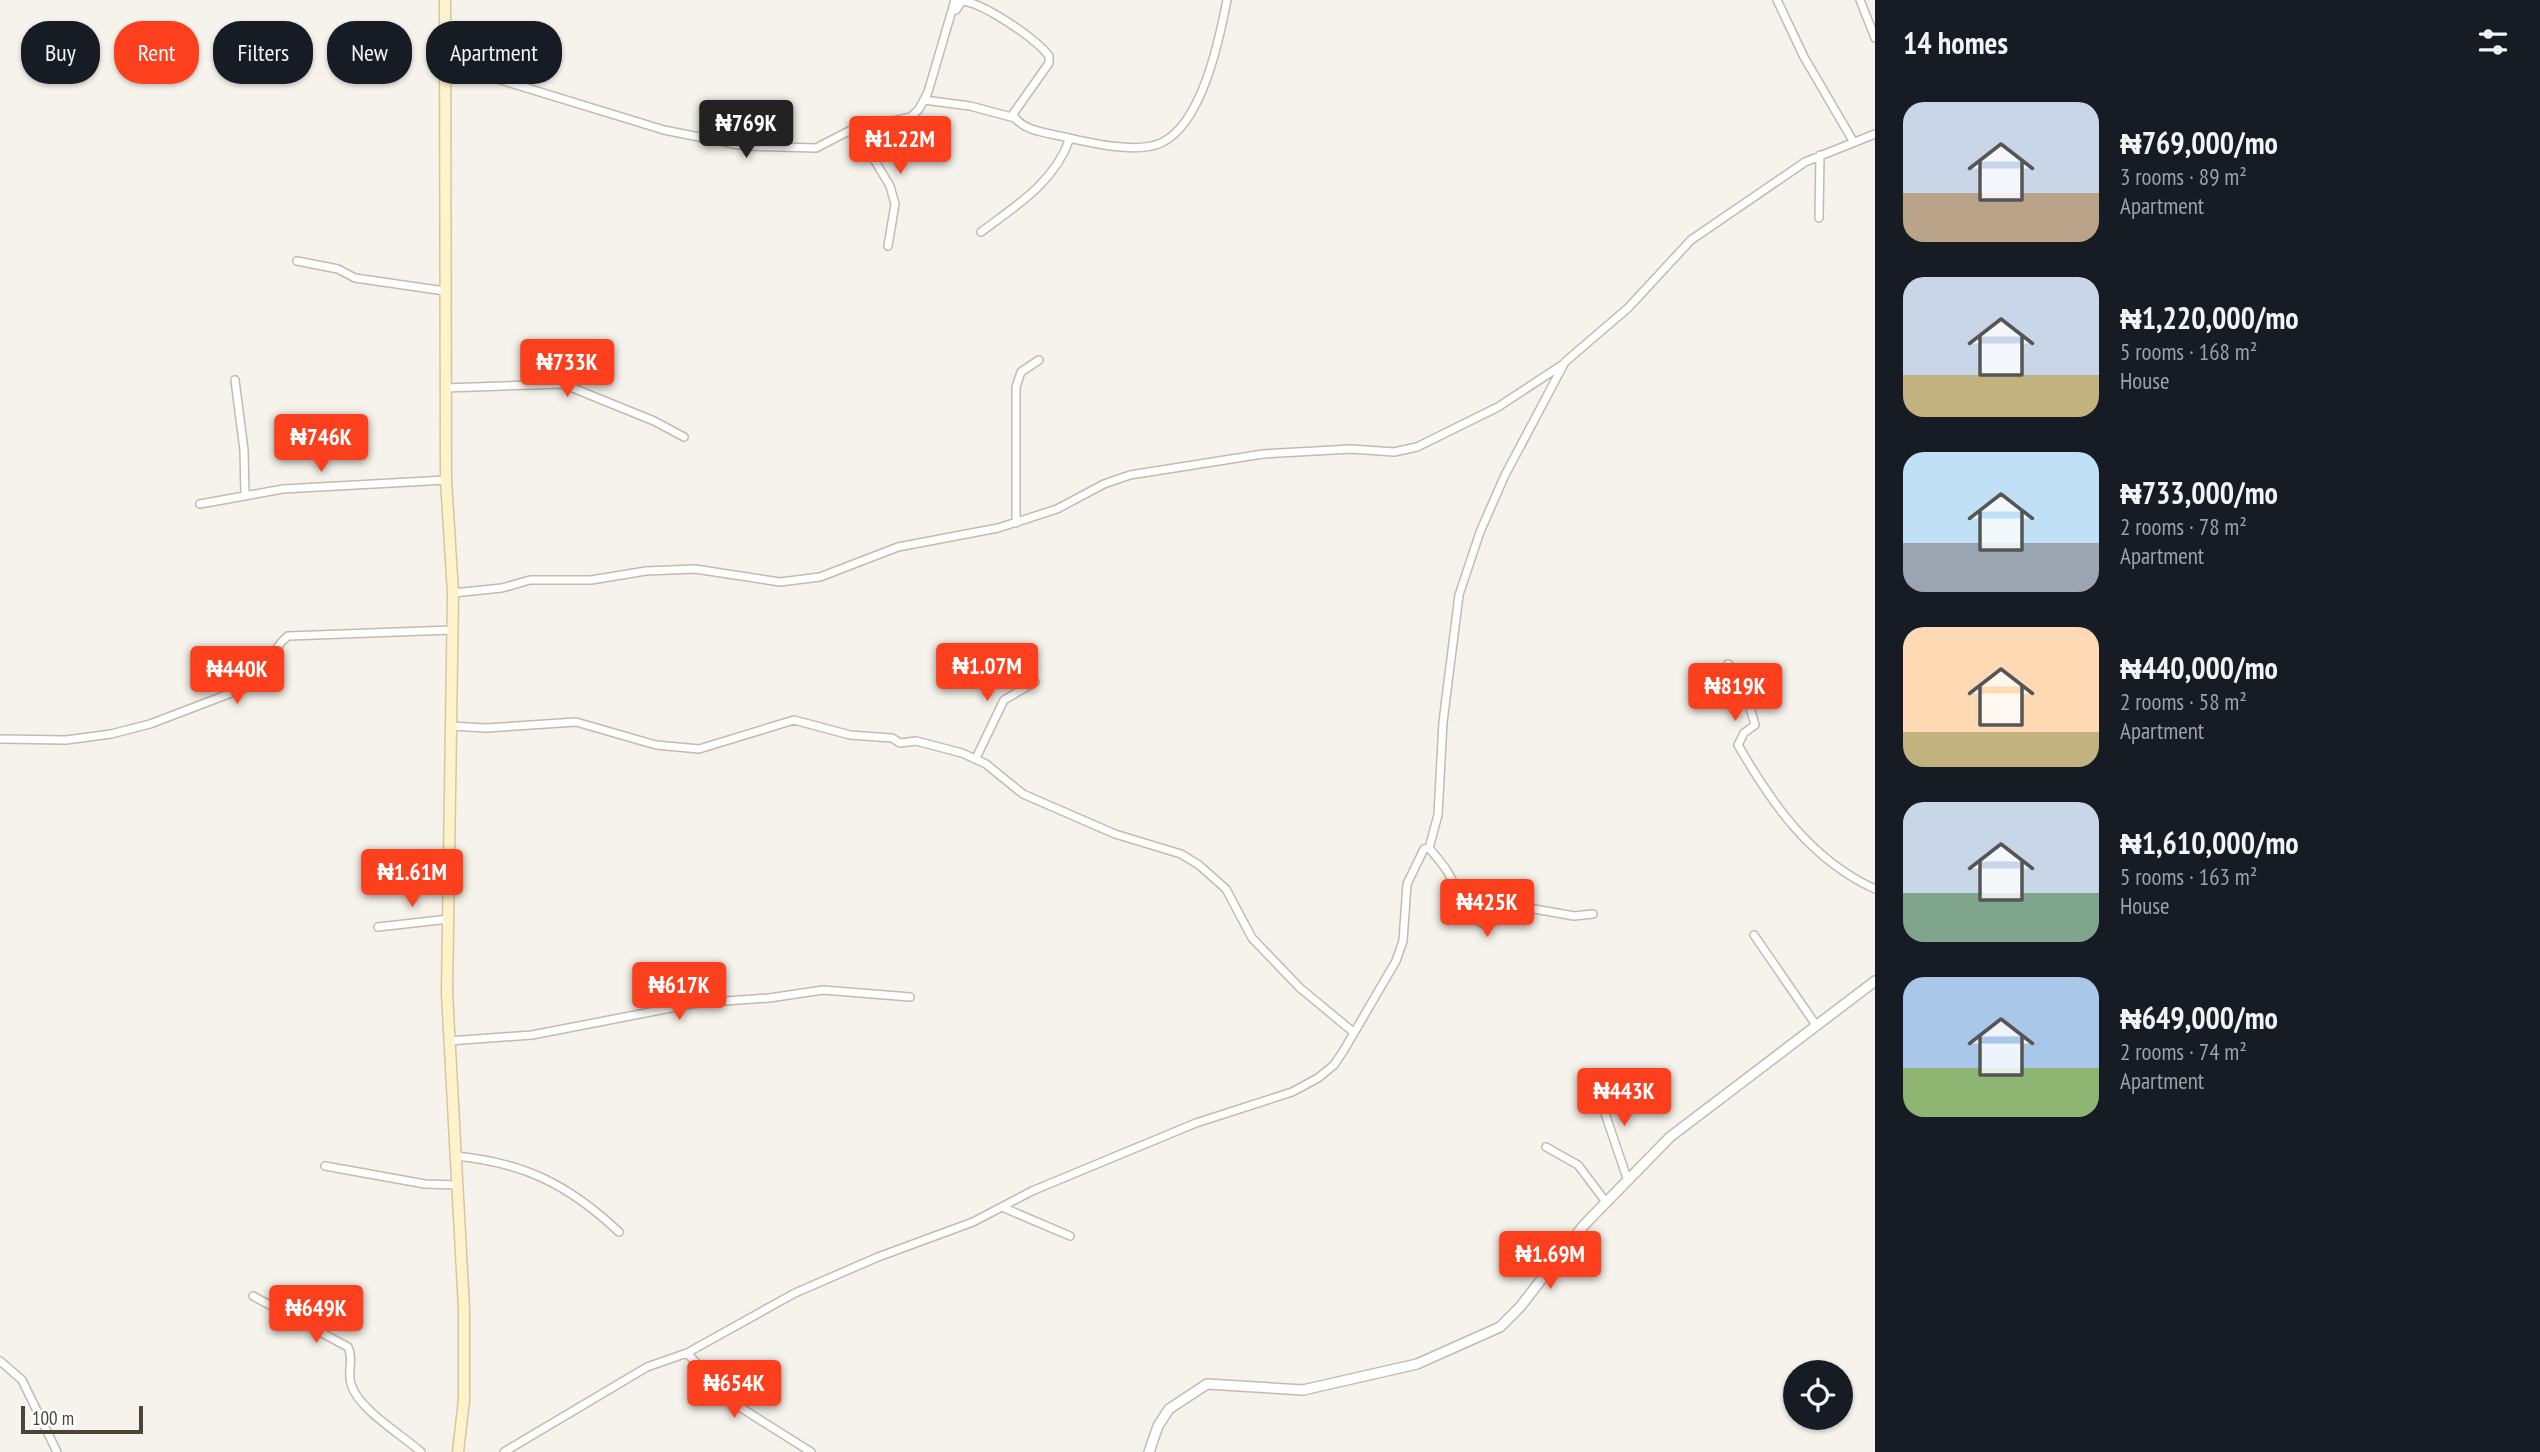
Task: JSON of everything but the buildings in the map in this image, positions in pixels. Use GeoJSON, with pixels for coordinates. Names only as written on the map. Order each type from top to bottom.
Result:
{"type":"FeatureCollection","features":[{"type":"Feature","properties":{"kind":"main road"},"geometry":{"type":"LineString","coordinates":[[445,0],[445,21]]}},
{"type":"Feature","properties":{"kind":"main road"},"geometry":{"type":"LineString","coordinates":[[445,84],[446,480],[453,593],[448,1041],[464,1309],[464,1400],[458,1452]]}},
{"type":"Feature","properties":{"kind":"street"},"geometry":{"type":"LineString","coordinates":[[954,14],[955,0]]}},
{"type":"Feature","properties":{"kind":"street"},"geometry":{"type":"LineString","coordinates":[[924,100],[970,106],[1015,118],[1031,128],[1070,138],[1140,147],[1160,144],[1175,134],[1192,111],[1208,74],[1227,0]]}},
{"type":"Feature","properties":{"kind":"street"},"geometry":{"type":"LineString","coordinates":[[1777,0],[1804,57],[1853,141]]}},
{"type":"Feature","properties":{"kind":"street"},"geometry":{"type":"LineString","coordinates":[[1860,0],[1875,38]]}},
{"type":"Feature","properties":{"kind":"street"},"geometry":{"type":"LineString","coordinates":[[510,84],[622,120],[716,142],[776,149],[816,148],[849,131],[911,117],[924,100],[954,14],[962,1],[976,5],[1033,40],[1049,56],[1049,63],[1015,109],[1015,118]]}},
{"type":"Feature","properties":{"kind":"street"},"geometry":{"type":"LineString","coordinates":[[869,127],[872,128],[875,161],[890,186],[895,204],[888,246]]}},
{"type":"Feature","properties":{"kind":"street"},"geometry":{"type":"LineString","coordinates":[[453,593],[502,588],[530,580],[591,580],[646,570],[695,569],[780,582],[820,577],[898,547],[1016,523],[1057,509],[1104,484],[1130,475],[1263,454],[1351,449],[1394,452],[1417,447],[1498,407],[1537,383],[1628,308],[1692,240],[1794,169],[1820,155],[1875,134]]}},
{"type":"Feature","properties":{"kind":"street"},"geometry":{"type":"LineString","coordinates":[[981,232],[1047,179],[1063,158],[1070,138]]}},
{"type":"Feature","properties":{"kind":"street"},"geometry":{"type":"LineString","coordinates":[[1819,218],[1820,155]]}},
{"type":"Feature","properties":{"kind":"street"},"geometry":{"type":"LineString","coordinates":[[297,261],[338,269],[355,278],[445,291]]}},
{"type":"Feature","properties":{"kind":"street"},"geometry":{"type":"LineString","coordinates":[[1016,523],[1016,387],[1021,372],[1039,360]]}},
{"type":"Feature","properties":{"kind":"street"},"geometry":{"type":"LineString","coordinates":[[1429,848],[1438,815],[1443,722],[1459,594],[1480,532],[1505,475],[1565,362]]}},
{"type":"Feature","properties":{"kind":"street"},"geometry":{"type":"LineString","coordinates":[[235,380],[244,450],[244,496]]}},
{"type":"Feature","properties":{"kind":"street"},"geometry":{"type":"LineString","coordinates":[[1537,383],[1556,381]]}},
{"type":"Feature","properties":{"kind":"street"},"geometry":{"type":"LineString","coordinates":[[446,388],[562,384],[654,421],[684,437]]}},
{"type":"Feature","properties":{"kind":"street"},"geometry":{"type":"LineString","coordinates":[[200,503],[283,489],[446,480]]}},
{"type":"Feature","properties":{"kind":"street"},"geometry":{"type":"LineString","coordinates":[[0,739],[66,740],[150,724],[255,684],[266,673],[275,646],[288,636],[452,631]]}},
{"type":"Feature","properties":{"kind":"street"},"geometry":{"type":"LineString","coordinates":[[1728,664],[1742,679],[1755,725],[1744,733],[1738,744],[1768,796],[1830,863],[1875,889]]}},
{"type":"Feature","properties":{"kind":"street"},"geometry":{"type":"LineString","coordinates":[[976,758],[1003,700],[1035,682]]}},
{"type":"Feature","properties":{"kind":"street"},"geometry":{"type":"LineString","coordinates":[[451,726],[576,722],[656,745],[699,749],[794,720],[850,735],[892,738],[900,743],[916,741],[976,758],[1023,794],[1115,834],[1181,854],[1199,864],[1226,889],[1252,939],[1286,975],[1352,1031]]}},
{"type":"Feature","properties":{"kind":"street"},"geometry":{"type":"LineString","coordinates":[[1429,848],[1447,870],[1464,908],[1476,921],[1486,925],[1523,907],[1574,916],[1593,914]]}},
{"type":"Feature","properties":{"kind":"street"},"geometry":{"type":"LineString","coordinates":[[504,1452],[647,1367],[687,1353],[795,1293],[973,1222],[1032,1191],[1196,1123],[1292,1092],[1318,1079],[1334,1065],[1396,961],[1403,941],[1407,884],[1424,849],[1429,848]]}},
{"type":"Feature","properties":{"kind":"street"},"geometry":{"type":"LineString","coordinates":[[378,927],[449,919]]}},
{"type":"Feature","properties":{"kind":"street"},"geometry":{"type":"LineString","coordinates":[[1754,936],[1816,1025]]}},
{"type":"Feature","properties":{"kind":"street"},"geometry":{"type":"LineString","coordinates":[[1149,1452],[1158,1426],[1169,1409],[1207,1384],[1303,1390],[1417,1364],[1482,1338],[1510,1319],[1567,1244],[1670,1137],[1875,981]]}},
{"type":"Feature","properties":{"kind":"street"},"geometry":{"type":"LineString","coordinates":[[448,1041],[532,1035],[696,1003],[758,999],[823,990],[910,997]]}},
{"type":"Feature","properties":{"kind":"street"},"geometry":{"type":"LineString","coordinates":[[1595,1084],[1628,1181]]}},
{"type":"Feature","properties":{"kind":"street"},"geometry":{"type":"LineString","coordinates":[[1546,1147],[1578,1165],[1606,1202]]}},
{"type":"Feature","properties":{"kind":"street"},"geometry":{"type":"LineString","coordinates":[[454,1156],[488,1159],[562,1185],[587,1201],[619,1232]]}},
{"type":"Feature","properties":{"kind":"street"},"geometry":{"type":"LineString","coordinates":[[324,1166],[425,1184],[456,1185]]}},
{"type":"Feature","properties":{"kind":"street"},"geometry":{"type":"LineString","coordinates":[[1002,1207],[1070,1236]]}},
{"type":"Feature","properties":{"kind":"street"},"geometry":{"type":"LineString","coordinates":[[253,1296],[348,1346],[352,1355],[350,1381],[360,1401],[421,1452]]}},
{"type":"Feature","properties":{"kind":"street"},"geometry":{"type":"LineString","coordinates":[[687,1353],[735,1404],[811,1452]]}},
{"type":"Feature","properties":{"kind":"street"},"geometry":{"type":"LineString","coordinates":[[0,1361],[22,1380],[57,1452]]}}]}
